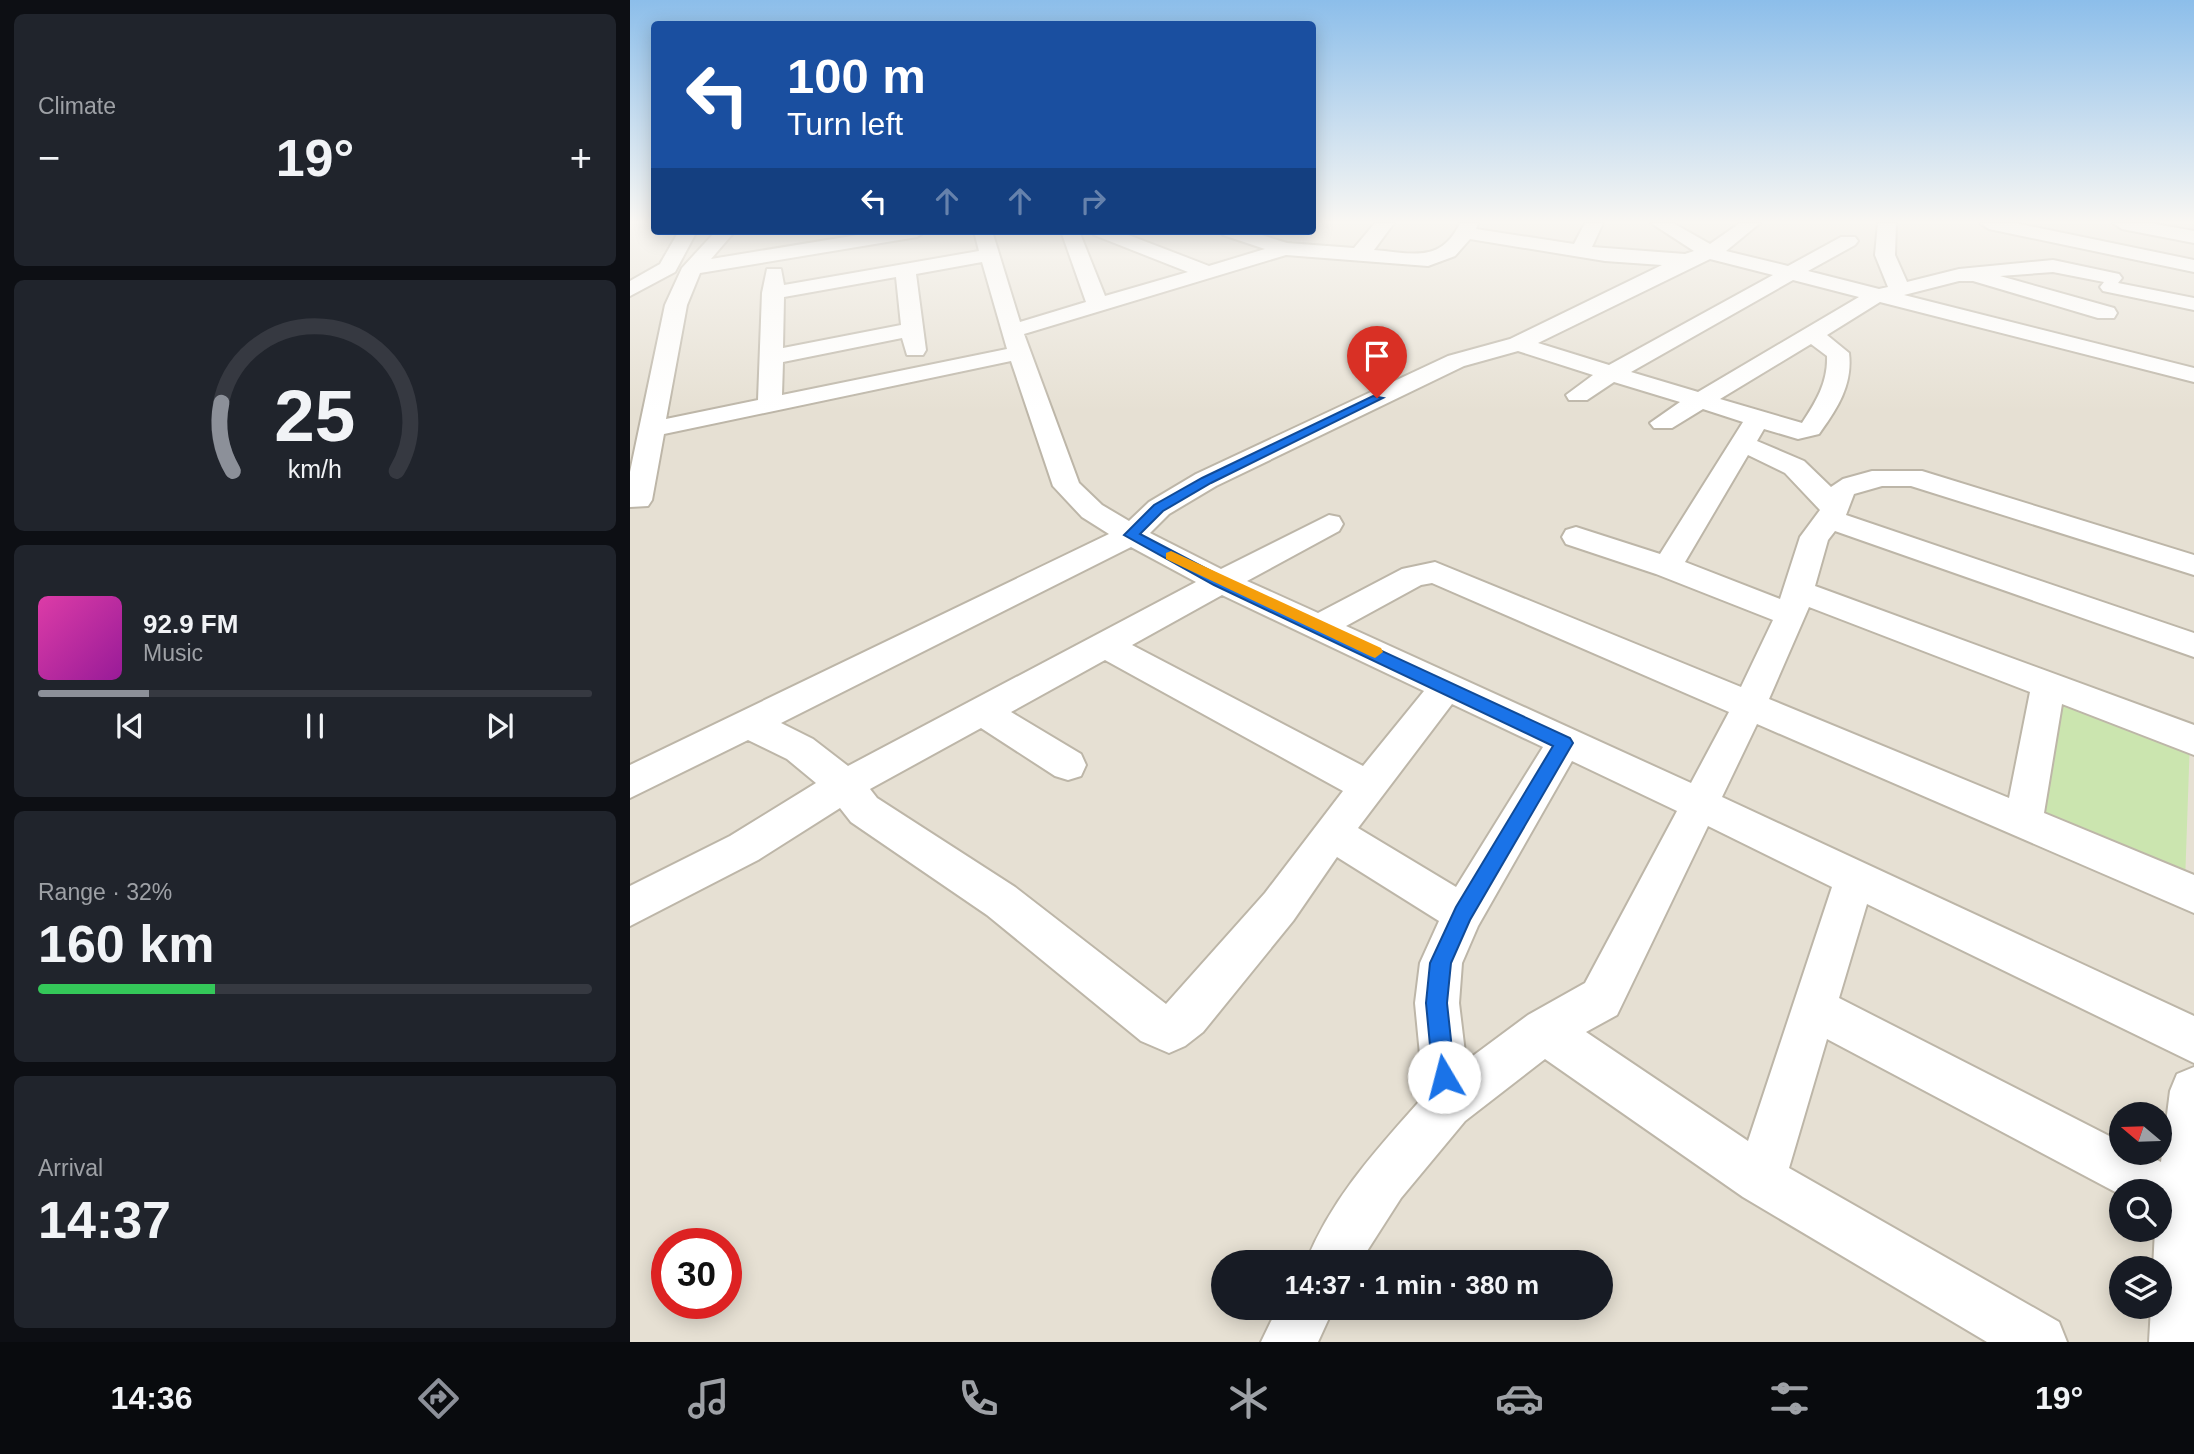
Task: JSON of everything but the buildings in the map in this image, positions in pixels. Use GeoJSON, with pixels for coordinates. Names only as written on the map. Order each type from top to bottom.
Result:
{"type":"FeatureCollection","features":[{"type":"Feature","properties":{"kind":"street"},"geometry":{"type":"LineString","coordinates":[[638,500],[676,305],[684,286]]}},
{"type":"Feature","properties":{"kind":"street"},"geometry":{"type":"LineString","coordinates":[[770,403],[773,286]]}},
{"type":"Feature","properties":{"kind":"street"},"geometry":{"type":"LineString","coordinates":[[772,293],[815,286]]}},
{"type":"Feature","properties":{"kind":"street"},"geometry":{"type":"LineString","coordinates":[[907,286],[911,330],[920,373]]}},
{"type":"Feature","properties":{"kind":"street"},"geometry":{"type":"LineString","coordinates":[[999,286],[1016,342],[1067,486],[1092,510],[1131,535],[1219,581],[1698,803],[1854,880],[2194,1040]]}},
{"type":"Feature","properties":{"kind":"street"},"geometry":{"type":"LineString","coordinates":[[1091,286],[1098,305]]}},
{"type":"Feature","properties":{"kind":"street"},"geometry":{"type":"LineString","coordinates":[[653,429],[920,373],[1016,342],[1098,305],[1162,286]]}},
{"type":"Feature","properties":{"kind":"street"},"geometry":{"type":"LineString","coordinates":[[630,782],[1131,535],[1158,508],[1206,480],[1456,361],[1518,344],[1639,286]]}},
{"type":"Feature","properties":{"kind":"street"},"geometry":{"type":"LineString","coordinates":[[1578,395],[1613,372],[1768,286]]}},
{"type":"Feature","properties":{"kind":"street"},"geometry":{"type":"LineString","coordinates":[[1829,286],[2194,375]]}},
{"type":"Feature","properties":{"kind":"street"},"geometry":{"type":"LineString","coordinates":[[1898,286],[1900,290]]}},
{"type":"Feature","properties":{"kind":"street"},"geometry":{"type":"LineString","coordinates":[[1663,423],[1874,297],[1917,286]]}},
{"type":"Feature","properties":{"kind":"street"},"geometry":{"type":"LineString","coordinates":[[2011,286],[2106,313]]}},
{"type":"Feature","properties":{"kind":"street"},"geometry":{"type":"LineString","coordinates":[[2098,352],[2110,286]]}},
{"type":"Feature","properties":{"kind":"street"},"geometry":{"type":"LineString","coordinates":[[2125,286],[2194,304]]}},
{"type":"Feature","properties":{"kind":"street"},"geometry":{"type":"LineString","coordinates":[[771,357],[911,330]]}},
{"type":"Feature","properties":{"kind":"street"},"geometry":{"type":"LineString","coordinates":[[1518,344],[1758,418],[1806,430],[1834,393],[1840,364],[1838,353],[1811,334]]}},
{"type":"Feature","properties":{"kind":"street"},"geometry":{"type":"LineString","coordinates":[[1667,567],[1758,418]]}},
{"type":"Feature","properties":{"kind":"street"},"geometry":{"type":"LineString","coordinates":[[1742,444],[1794,465],[1808,475],[1832,515],[2194,645]]}},
{"type":"Feature","properties":{"kind":"street"},"geometry":{"type":"LineString","coordinates":[[1338,1250],[1350,1227],[1383,1180],[1448,1104],[1544,1031],[1601,999],[1750,704],[1794,603],[1814,537],[1832,515],[1843,489],[1864,480],[1896,475],[1922,479],[2194,565]]}},
{"type":"Feature","properties":{"kind":"street"},"geometry":{"type":"LineString","coordinates":[[630,907],[744,848],[845,785],[1329,524]]}},
{"type":"Feature","properties":{"kind":"street"},"geometry":{"type":"LineString","coordinates":[[1576,537],[1667,567],[1794,603],[2048,685],[2194,740]]}},
{"type":"Feature","properties":{"kind":"street"},"geometry":{"type":"LineString","coordinates":[[1321,626],[1413,576],[1435,572],[2194,894]]}},
{"type":"Feature","properties":{"kind":"street"},"geometry":{"type":"LineString","coordinates":[[1105,645],[1369,786]]}},
{"type":"Feature","properties":{"kind":"street"},"geometry":{"type":"LineString","coordinates":[[2024,821],[2048,685]]}},
{"type":"Feature","properties":{"kind":"street"},"geometry":{"type":"LineString","coordinates":[[750,724],[800,749],[845,785],[864,810],[1001,901],[1157,1025],[1169,1030],[1187,1016],[1279,907],[1332,833],[1447,687]]}},
{"type":"Feature","properties":{"kind":"street"},"geometry":{"type":"LineString","coordinates":[[981,712],[1068,765]]}},
{"type":"Feature","properties":{"kind":"street"},"geometry":{"type":"LineString","coordinates":[[1448,1104],[1437,1003],[1441,963],[1463,913],[1564,743]]}},
{"type":"Feature","properties":{"kind":"street"},"geometry":{"type":"LineString","coordinates":[[1332,833],[1463,913]]}},
{"type":"Feature","properties":{"kind":"street"},"geometry":{"type":"LineString","coordinates":[[1761,1180],[1854,880]]}},
{"type":"Feature","properties":{"kind":"street"},"geometry":{"type":"LineString","coordinates":[[1815,1009],[2182,1200]]}},
{"type":"Feature","properties":{"kind":"street"},"geometry":{"type":"LineString","coordinates":[[1544,1031],[1761,1180],[2039,1342]]}},
{"type":"Feature","properties":{"kind":"street"},"geometry":{"type":"LineString","coordinates":[[2177,1342],[2182,1200],[2194,1091]]}},
{"type":"Feature","properties":{"kind":"street"},"geometry":{"type":"LineString","coordinates":[[1289,1342],[1300,1320]]}},
{"type":"Feature","properties":{"kind":"shaded area"},"geometry":{"type":"Polygon","coordinates":[[[630,286],[2194,286],[2194,1342],[630,1342],[630,286]]]}},
{"type":"Feature","properties":{"kind":"green space"},"geometry":{"type":"Polygon","coordinates":[[[2059,691],[2190,739],[2185,883],[2038,822],[2059,691]]]}},
{"type":"Feature","properties":{"kind":"slow traffic"},"geometry":{"type":"LineString","coordinates":[[1171,556],[1219,581],[1375,652]]}},
{"type":"Feature","properties":{"kind":"route"},"geometry":{"type":"LineString","coordinates":[[1377,398],[1206,480],[1158,508],[1131,535],[1219,581],[1321,626],[1564,743],[1463,913],[1441,963],[1437,1003],[1444,1077]]}}]}
